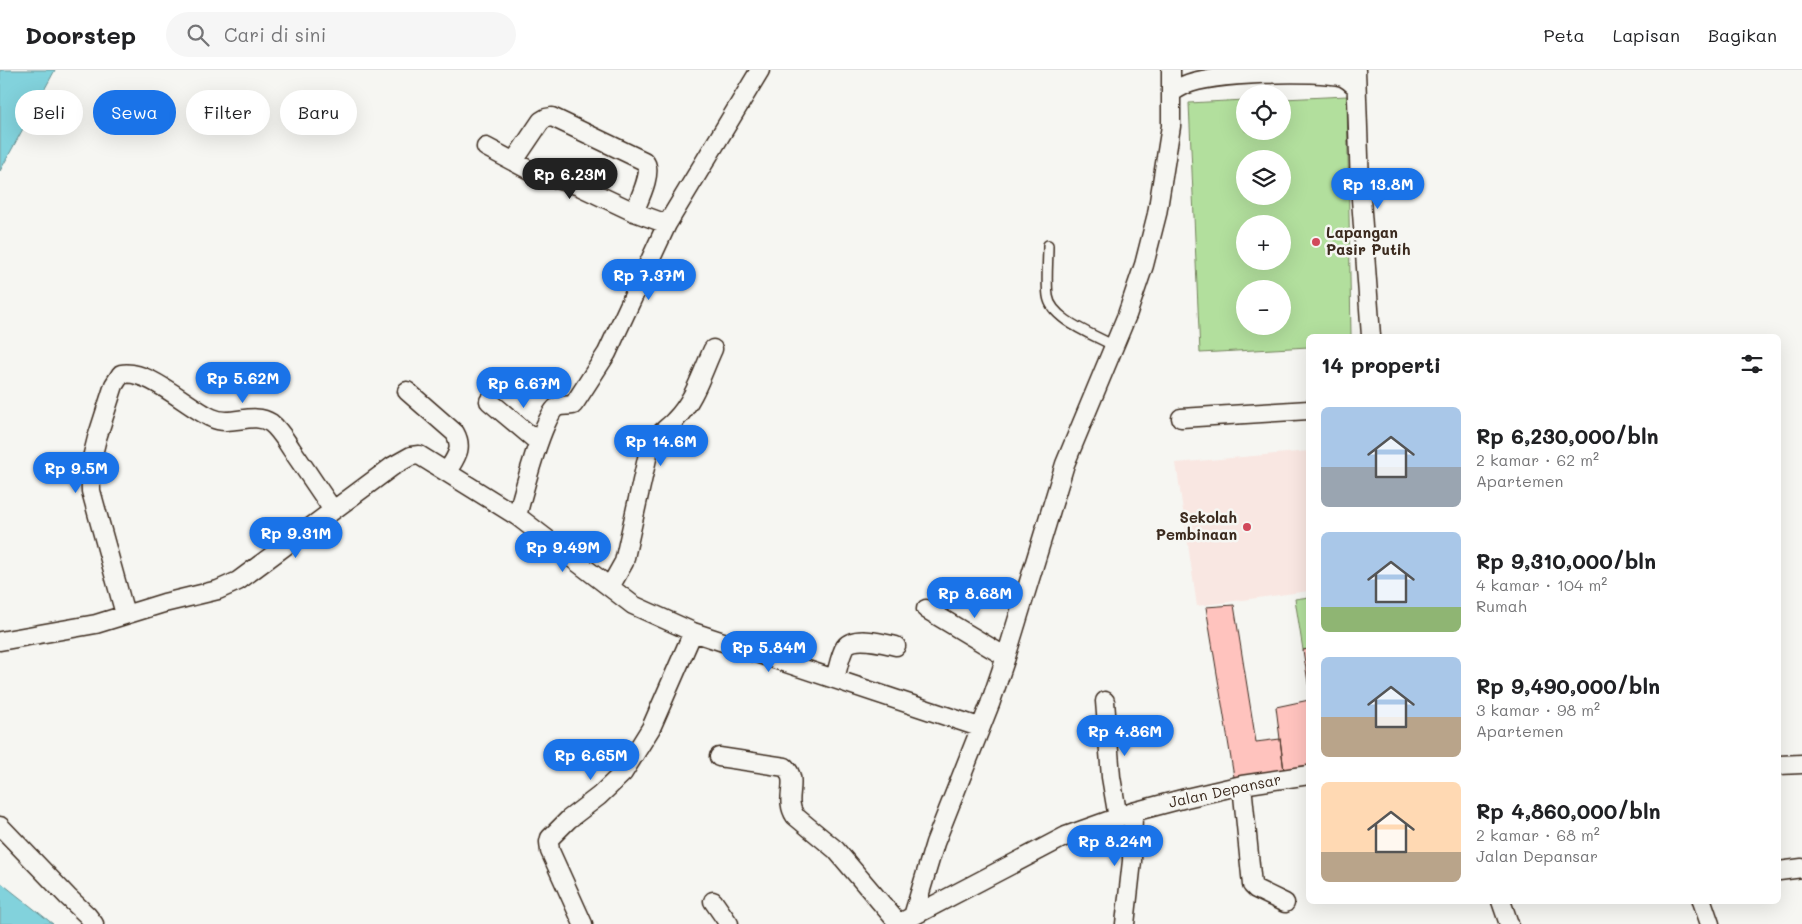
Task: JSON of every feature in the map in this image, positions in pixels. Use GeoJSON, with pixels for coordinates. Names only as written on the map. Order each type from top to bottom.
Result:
{"type":"FeatureCollection","features":[{"type":"Feature","properties":{"kind":"street"},"geometry":{"type":"LineString","coordinates":[[516,516],[538,442],[556,408],[572,405],[582,394],[607,353],[667,224],[760,70]]}},
{"type":"Feature","properties":{"kind":"street"},"geometry":{"type":"LineString","coordinates":[[719,757],[785,767],[790,772],[792,781],[789,803],[795,816],[836,850],[903,921],[979,727],[990,704],[1066,464],[1127,315],[1152,240],[1171,126],[1171,70]]}},
{"type":"Feature","properties":{"kind":"street"},"geometry":{"type":"LineString","coordinates":[[1172,93],[1185,85],[1202,80],[1246,74],[1290,71],[1356,78],[1360,185],[1371,334]]}},
{"type":"Feature","properties":{"kind":"street"},"geometry":{"type":"LineString","coordinates":[[514,161],[541,121],[552,117],[647,164],[648,172],[634,212]]}},
{"type":"Feature","properties":{"kind":"street"},"geometry":{"type":"LineString","coordinates":[[486,147],[533,172],[579,186],[634,212],[667,224]]}},
{"type":"Feature","properties":{"kind":"street"},"geometry":{"type":"LineString","coordinates":[[610,587],[624,562],[650,445],[675,420],[691,399],[713,349]]}},
{"type":"Feature","properties":{"kind":"street"},"geometry":{"type":"LineString","coordinates":[[125,614],[92,491],[90,466],[114,385],[121,374],[132,372],[167,389],[207,416],[224,423],[256,418],[271,424],[284,439],[333,510]]}},
{"type":"Feature","properties":{"kind":"street"},"geometry":{"type":"LineString","coordinates":[[407,391],[455,433],[459,440],[460,449],[446,472]]}},
{"type":"Feature","properties":{"kind":"street"},"geometry":{"type":"LineString","coordinates":[[489,401],[538,442]]}},
{"type":"Feature","properties":{"kind":"street"},"geometry":{"type":"LineString","coordinates":[[1180,418],[1306,410]]}},
{"type":"Feature","properties":{"kind":"street"},"geometry":{"type":"LineString","coordinates":[[0,641],[96,624],[125,614],[218,590],[238,581],[393,466],[411,456],[419,455],[516,516],[633,605],[693,632],[979,727]]}},
{"type":"Feature","properties":{"kind":"street"},"geometry":{"type":"LineString","coordinates":[[926,609],[1006,657]]}},
{"type":"Feature","properties":{"kind":"street"},"geometry":{"type":"LineString","coordinates":[[583,924],[550,851],[550,838],[569,819],[599,796],[623,772],[651,728],[693,632]]}},
{"type":"Feature","properties":{"kind":"street"},"geometry":{"type":"LineString","coordinates":[[835,678],[845,648],[849,644],[856,641],[867,641],[896,646]]}},
{"type":"Feature","properties":{"kind":"street"},"geometry":{"type":"LineString","coordinates":[[1105,701],[1111,777],[1126,815],[1132,861],[1125,924]]}},
{"type":"Feature","properties":{"kind":"street"},"geometry":{"type":"LineString","coordinates":[[1781,765],[1802,764]]}},
{"type":"Feature","properties":{"kind":"street","name":"Jalan Depansar"},"geometry":{"type":"LineString","coordinates":[[903,921],[1066,836],[1126,815],[1242,785],[1306,775]]}},
{"type":"Feature","properties":{"kind":"street"},"geometry":{"type":"LineString","coordinates":[[1242,785],[1252,885],[1256,889],[1285,903]]}},
{"type":"Feature","properties":{"kind":"street"},"geometry":{"type":"LineString","coordinates":[[0,826],[94,924]]}},
{"type":"Feature","properties":{"kind":"street"},"geometry":{"type":"LineString","coordinates":[[1781,871],[1802,868]]}},
{"type":"Feature","properties":{"kind":"street"},"geometry":{"type":"LineString","coordinates":[[714,901],[729,924]]}},
{"type":"Feature","properties":{"kind":"street"},"geometry":{"type":"LineString","coordinates":[[1502,904],[1509,924]]}},
{"type":"Feature","properties":{"kind":"street"},"geometry":{"type":"LineString","coordinates":[[1703,904],[1710,924]]}},
{"type":"Feature","properties":{"kind":"lane"},"geometry":{"type":"LineString","coordinates":[[1048,245],[1048,298],[1051,306],[1058,315],[1070,323],[1114,346]]}},
{"type":"Feature","properties":{"kind":"shaded area","name":"Sekolah Pembinaan"},"geometry":{"type":"Polygon","coordinates":[[[1306,451],[1306,591],[1197,606],[1176,463],[1306,451]]]}},
{"type":"Feature","properties":{"kind":"green space","name":"Lapangan Pasir Putih"},"geometry":{"type":"Polygon","coordinates":[[[1347,96],[1351,334],[1306,334],[1306,347],[1200,353],[1189,103],[1236,100],[1236,140],[1291,140],[1291,99],[1347,96]]]}},
{"type":"Feature","properties":{"kind":"green space"},"geometry":{"type":"Polygon","coordinates":[[[1306,597],[1306,650],[1303,650],[1295,599],[1306,597]]]}},
{"type":"Feature","properties":{"kind":"water"},"geometry":{"type":"Polygon","coordinates":[[[0,70],[55,70],[44,90],[15,90],[15,135],[20,135],[0,171],[0,70]]]}},
{"type":"Feature","properties":{"kind":"water"},"geometry":{"type":"Polygon","coordinates":[[[0,882],[53,924],[0,924],[0,882]]]}},
{"type":"Feature","properties":{"kind":"building"},"geometry":{"type":"Polygon","coordinates":[[[1234,605],[1256,742],[1280,739],[1284,771],[1234,777],[1206,607],[1234,605]]]}},
{"type":"Feature","properties":{"kind":"building"},"geometry":{"type":"Polygon","coordinates":[[[1303,650],[1306,650],[1306,670],[1303,650]]]}},
{"type":"Feature","properties":{"kind":"building"},"geometry":{"type":"Polygon","coordinates":[[[1306,701],[1306,768],[1284,771],[1276,707],[1306,701]]]}},
{"type":"Feature","properties":{"kind":"place","name":"Lapangan Pasir Putih"},"geometry":{"type":"Point","coordinates":[1316,242]}},
{"type":"Feature","properties":{"kind":"place","name":"Sekolah Pembinaan"},"geometry":{"type":"Point","coordinates":[1247,527]}}]}
